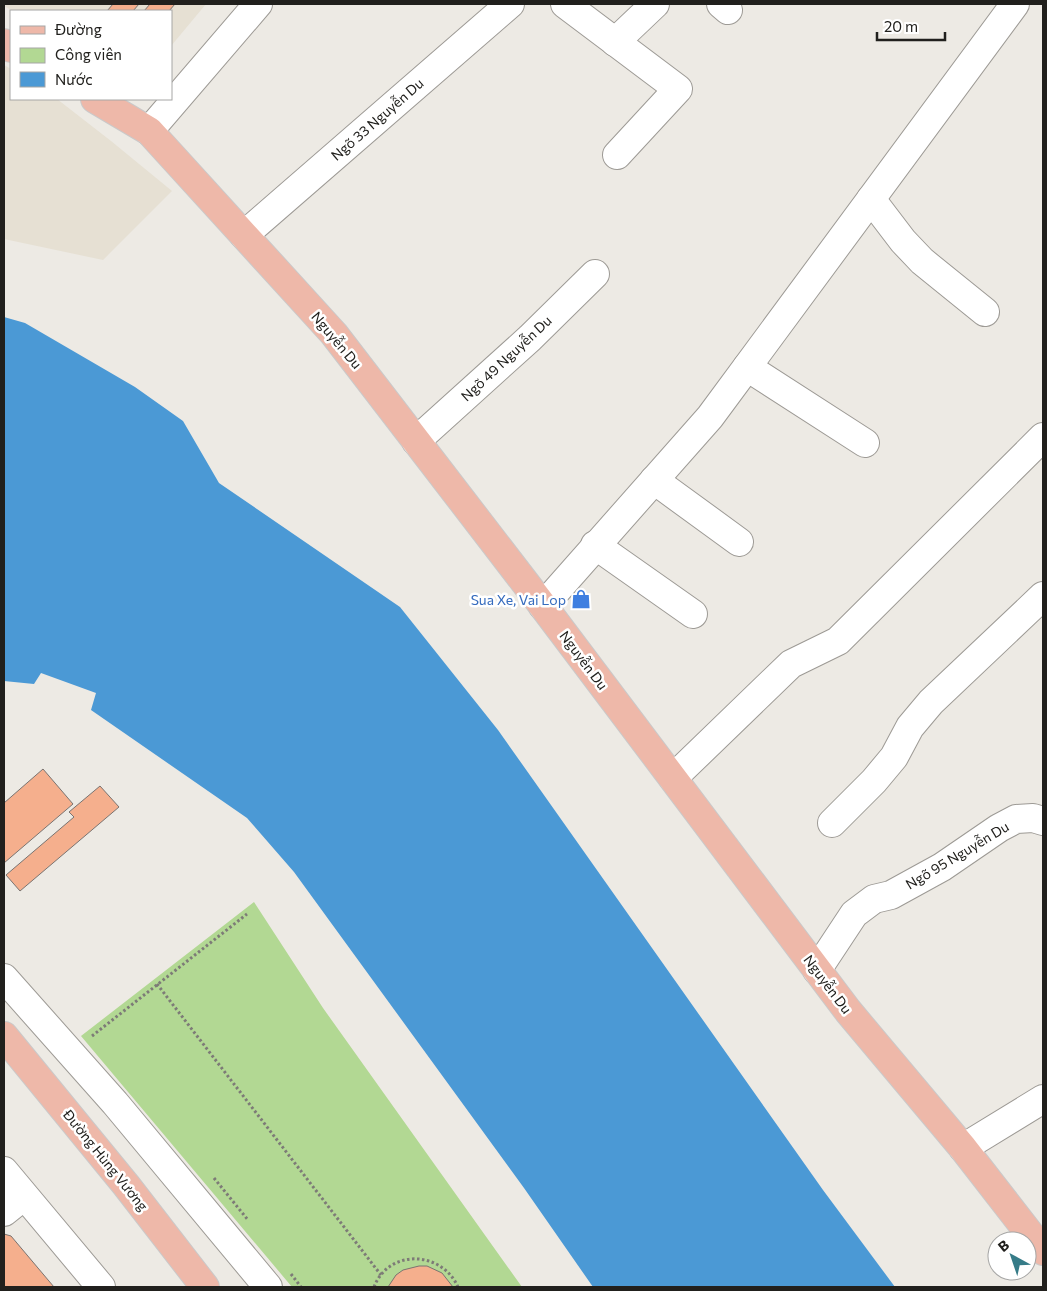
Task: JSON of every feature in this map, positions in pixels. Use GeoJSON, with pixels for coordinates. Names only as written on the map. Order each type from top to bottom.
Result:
{"type":"FeatureCollection","features":[{"type":"Feature","properties":{"kind":"main road","name":"Nguyễn Du"},"geometry":{"type":"LineString","coordinates":[[97,100],[149,131],[334,334],[543,606],[848,1011],[963,1148],[1043,1251]]}},
{"type":"Feature","properties":{"kind":"main road","name":"Đường Hùng Vương"},"geometry":{"type":"LineString","coordinates":[[4,1036],[126,1185],[205,1287]]}},
{"type":"Feature","properties":{"kind":"street"},"geometry":{"type":"LineString","coordinates":[[149,131],[258,4]]}},
{"type":"Feature","properties":{"kind":"street","name":"Ngõ 33 Nguyễn Du"},"geometry":{"type":"LineString","coordinates":[[244,235],[510,4]]}},
{"type":"Feature","properties":{"kind":"street"},"geometry":{"type":"LineString","coordinates":[[615,42],[655,4]]}},
{"type":"Feature","properties":{"kind":"street"},"geometry":{"type":"LineString","coordinates":[[543,606],[710,417],[1015,4]]}},
{"type":"Feature","properties":{"kind":"street"},"geometry":{"type":"LineString","coordinates":[[576,7],[615,42],[678,89],[617,155]]}},
{"type":"Feature","properties":{"kind":"street"},"geometry":{"type":"LineString","coordinates":[[871,199],[903,241],[922,261],[985,312]]}},
{"type":"Feature","properties":{"kind":"street","name":"Ngõ 49 Nguyễn Du"},"geometry":{"type":"LineString","coordinates":[[416,441],[516,351],[595,274]]}},
{"type":"Feature","properties":{"kind":"street"},"geometry":{"type":"LineString","coordinates":[[746,367],[866,443]]}},
{"type":"Feature","properties":{"kind":"street"},"geometry":{"type":"LineString","coordinates":[[673,778],[791,664],[838,641],[1043,436]]}},
{"type":"Feature","properties":{"kind":"street"},"geometry":{"type":"LineString","coordinates":[[654,480],[739,542]]}},
{"type":"Feature","properties":{"kind":"street"},"geometry":{"type":"LineString","coordinates":[[595,545],[693,614]]}},
{"type":"Feature","properties":{"kind":"street"},"geometry":{"type":"LineString","coordinates":[[832,823],[874,781],[894,757],[910,727],[930,702],[1043,596]]}},
{"type":"Feature","properties":{"kind":"street","name":"Ngõ 95 Nguyễn Du"},"geometry":{"type":"LineString","coordinates":[[817,970],[854,914],[874,899],[891,895],[942,866],[998,828],[1016,819],[1033,818],[1043,821]]}},
{"type":"Feature","properties":{"kind":"street"},"geometry":{"type":"LineString","coordinates":[[4,978],[115,1103],[268,1287]]}},
{"type":"Feature","properties":{"kind":"street"},"geometry":{"type":"LineString","coordinates":[[963,1148],[1043,1099]]}},
{"type":"Feature","properties":{"kind":"street"},"geometry":{"type":"LineString","coordinates":[[4,1171],[14,1204],[101,1287]]}},
{"type":"Feature","properties":{"kind":"path"},"geometry":{"type":"LineString","coordinates":[[92,1036],[246,914]]}},
{"type":"Feature","properties":{"kind":"path"},"geometry":{"type":"LineString","coordinates":[[157,984],[381,1275]]}},
{"type":"Feature","properties":{"kind":"path"},"geometry":{"type":"LineString","coordinates":[[374,1287],[388,1268],[404,1260],[423,1259],[432,1261],[447,1271],[458,1287]]}},
{"type":"Feature","properties":{"kind":"shaded area"},"geometry":{"type":"Polygon","coordinates":[[[4,4],[206,4],[172,45],[172,10],[11,10],[4,6],[4,4]]]}},
{"type":"Feature","properties":{"kind":"shaded area"},"geometry":{"type":"Polygon","coordinates":[[[4,65],[10,68],[10,100],[58,100],[172,191],[103,260],[4,239],[4,65]]]}},
{"type":"Feature","properties":{"kind":"green space"},"geometry":{"type":"Polygon","coordinates":[[[254,902],[323,1008],[522,1287],[292,1287],[81,1036],[254,902]]]}},
{"type":"Feature","properties":{"kind":"water"},"geometry":{"type":"Polygon","coordinates":[[[4,317],[25,323],[135,387],[183,421],[219,483],[400,607],[498,730],[823,1190],[895,1287],[593,1287],[524,1188],[294,872],[247,818],[91,710],[96,693],[41,673],[34,684],[4,681],[4,317]]]}},
{"type":"Feature","properties":{"kind":"building"},"geometry":{"type":"Polygon","coordinates":[[[113,4],[139,4],[134,10],[108,10],[113,4]]]}},
{"type":"Feature","properties":{"kind":"building"},"geometry":{"type":"Polygon","coordinates":[[[150,4],[175,4],[170,10],[145,10],[150,4]]]}},
{"type":"Feature","properties":{"kind":"building"},"geometry":{"type":"Polygon","coordinates":[[[43,769],[73,804],[4,863],[4,803],[43,769]]]}},
{"type":"Feature","properties":{"kind":"building"},"geometry":{"type":"Polygon","coordinates":[[[100,786],[119,807],[20,891],[6,875],[74,817],[69,812],[100,786]]]}},
{"type":"Feature","properties":{"kind":"building"},"geometry":{"type":"Polygon","coordinates":[[[4,1234],[11,1236],[54,1287],[4,1287],[4,1234]]]}},
{"type":"Feature","properties":{"kind":"building"},"geometry":{"type":"Polygon","coordinates":[[[427,1266],[442,1273],[453,1287],[388,1287],[396,1275],[403,1270],[427,1266]]]}},
{"type":"Feature","properties":{"kind":"place","name":"Sua Xe, Vai Lop"},"geometry":{"type":"Point","coordinates":[581,599]}}]}
